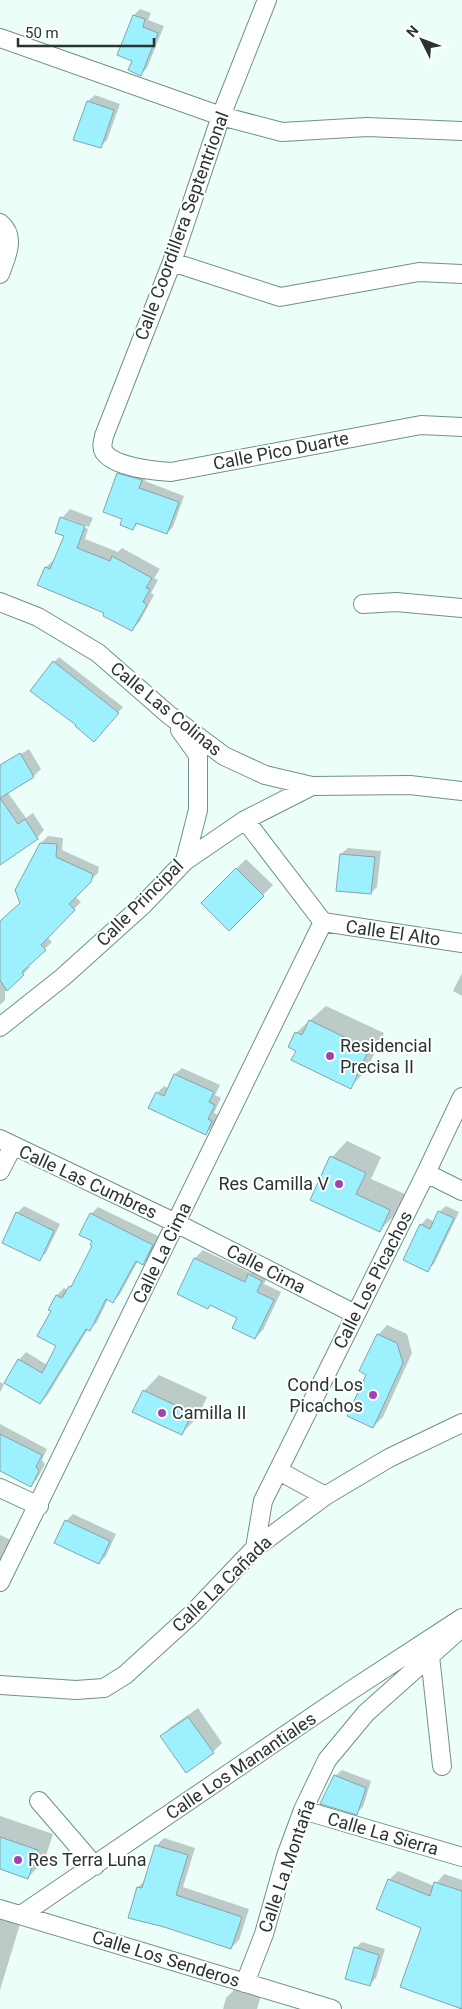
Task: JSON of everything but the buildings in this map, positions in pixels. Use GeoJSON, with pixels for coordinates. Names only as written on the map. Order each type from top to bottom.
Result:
{"type":"FeatureCollection","features":[{"type":"Feature","properties":{"kind":"street","name":"Calle Coordillera Septentrional"},"geometry":{"type":"LineString","coordinates":[[104,452],[102,447],[104,436],[172,262],[221,116],[267,0]]}},
{"type":"Feature","properties":{"kind":"street"},"geometry":{"type":"LineString","coordinates":[[0,38],[221,116],[282,132],[367,127],[462,131]]}},
{"type":"Feature","properties":{"kind":"street"},"geometry":{"type":"LineString","coordinates":[[0,223],[7,230],[10,245],[0,274]]}},
{"type":"Feature","properties":{"kind":"street"},"geometry":{"type":"LineString","coordinates":[[172,262],[280,298],[419,272],[462,274]]}},
{"type":"Feature","properties":{"kind":"street","name":"Calle Pico Duarte"},"geometry":{"type":"LineString","coordinates":[[104,452],[128,465],[148,470],[171,472],[421,424],[462,426]]}},
{"type":"Feature","properties":{"kind":"street","name":"Calle Las Colinas"},"geometry":{"type":"LineString","coordinates":[[0,602],[38,617],[98,653],[169,716],[224,756],[265,775],[312,786],[410,786],[462,791]]}},
{"type":"Feature","properties":{"kind":"street"},"geometry":{"type":"LineString","coordinates":[[363,604],[396,602],[462,608]]}},
{"type":"Feature","properties":{"kind":"street","name":"Calle Principal"},"geometry":{"type":"LineString","coordinates":[[0,1027],[63,976],[143,905],[185,861],[198,810],[198,755],[169,716]]}},
{"type":"Feature","properties":{"kind":"street"},"geometry":{"type":"LineString","coordinates":[[185,861],[245,820],[312,786]]}},
{"type":"Feature","properties":{"kind":"street"},"geometry":{"type":"LineString","coordinates":[[245,820],[323,922]]}},
{"type":"Feature","properties":{"kind":"street","name":"Calle El Alto"},"geometry":{"type":"LineString","coordinates":[[323,922],[462,943]]}},
{"type":"Feature","properties":{"kind":"street","name":"Calle La Cima"},"geometry":{"type":"LineString","coordinates":[[0,1582],[39,1506],[323,922]]}},
{"type":"Feature","properties":{"kind":"street","name":"Calle Los Picachos"},"geometry":{"type":"LineString","coordinates":[[255,1548],[264,1501],[462,1097]]}},
{"type":"Feature","properties":{"kind":"street"},"geometry":{"type":"LineString","coordinates":[[0,1171],[6,1143]]}},
{"type":"Feature","properties":{"kind":"street","name":"Calle Las Cumbres"},"geometry":{"type":"LineString","coordinates":[[6,1143],[176,1223]]}},
{"type":"Feature","properties":{"kind":"street"},"geometry":{"type":"LineString","coordinates":[[426,1173],[462,1191]]}},
{"type":"Feature","properties":{"kind":"street","name":"Calle Cima"},"geometry":{"type":"LineString","coordinates":[[176,1223],[355,1314]]}},
{"type":"Feature","properties":{"kind":"street","name":"Calle La Cañada"},"geometry":{"type":"LineString","coordinates":[[0,1684],[76,1690],[104,1688],[125,1675],[192,1614],[255,1548],[326,1496],[389,1458],[462,1423]]}},
{"type":"Feature","properties":{"kind":"street"},"geometry":{"type":"LineString","coordinates":[[279,1471],[326,1496]]}},
{"type":"Feature","properties":{"kind":"street"},"geometry":{"type":"LineString","coordinates":[[0,1488],[39,1506]]}},
{"type":"Feature","properties":{"kind":"street","name":"Calle Los Manantiales"},"geometry":{"type":"LineString","coordinates":[[21,1916],[350,1691],[462,1618]]}},
{"type":"Feature","properties":{"kind":"street","name":"Calle La Montaña"},"geometry":{"type":"LineString","coordinates":[[245,1983],[264,1934],[286,1856],[303,1810],[327,1760],[366,1713],[462,1628]]}},
{"type":"Feature","properties":{"kind":"street"},"geometry":{"type":"LineString","coordinates":[[430,1656],[442,1766]]}},
{"type":"Feature","properties":{"kind":"street"},"geometry":{"type":"LineString","coordinates":[[40,1801],[95,1866]]}},
{"type":"Feature","properties":{"kind":"street","name":"Calle La Sierra"},"geometry":{"type":"LineString","coordinates":[[303,1810],[462,1857]]}},
{"type":"Feature","properties":{"kind":"street","name":"Calle Los Senderos"},"geometry":{"type":"LineString","coordinates":[[0,1909],[332,2009]]}},
{"type":"Feature","properties":{"kind":"place","name":"Residencial Precisa II"},"geometry":{"type":"Point","coordinates":[330,1056]}},
{"type":"Feature","properties":{"kind":"place","name":"Res Camilla V"},"geometry":{"type":"Point","coordinates":[339,1184]}},
{"type":"Feature","properties":{"kind":"place","name":"Cond Los Picachos"},"geometry":{"type":"Point","coordinates":[373,1395]}},
{"type":"Feature","properties":{"kind":"place","name":"Camilla II"},"geometry":{"type":"Point","coordinates":[162,1413]}},
{"type":"Feature","properties":{"kind":"place","name":"Res Terra Luna"},"geometry":{"type":"Point","coordinates":[18,1860]}}]}
